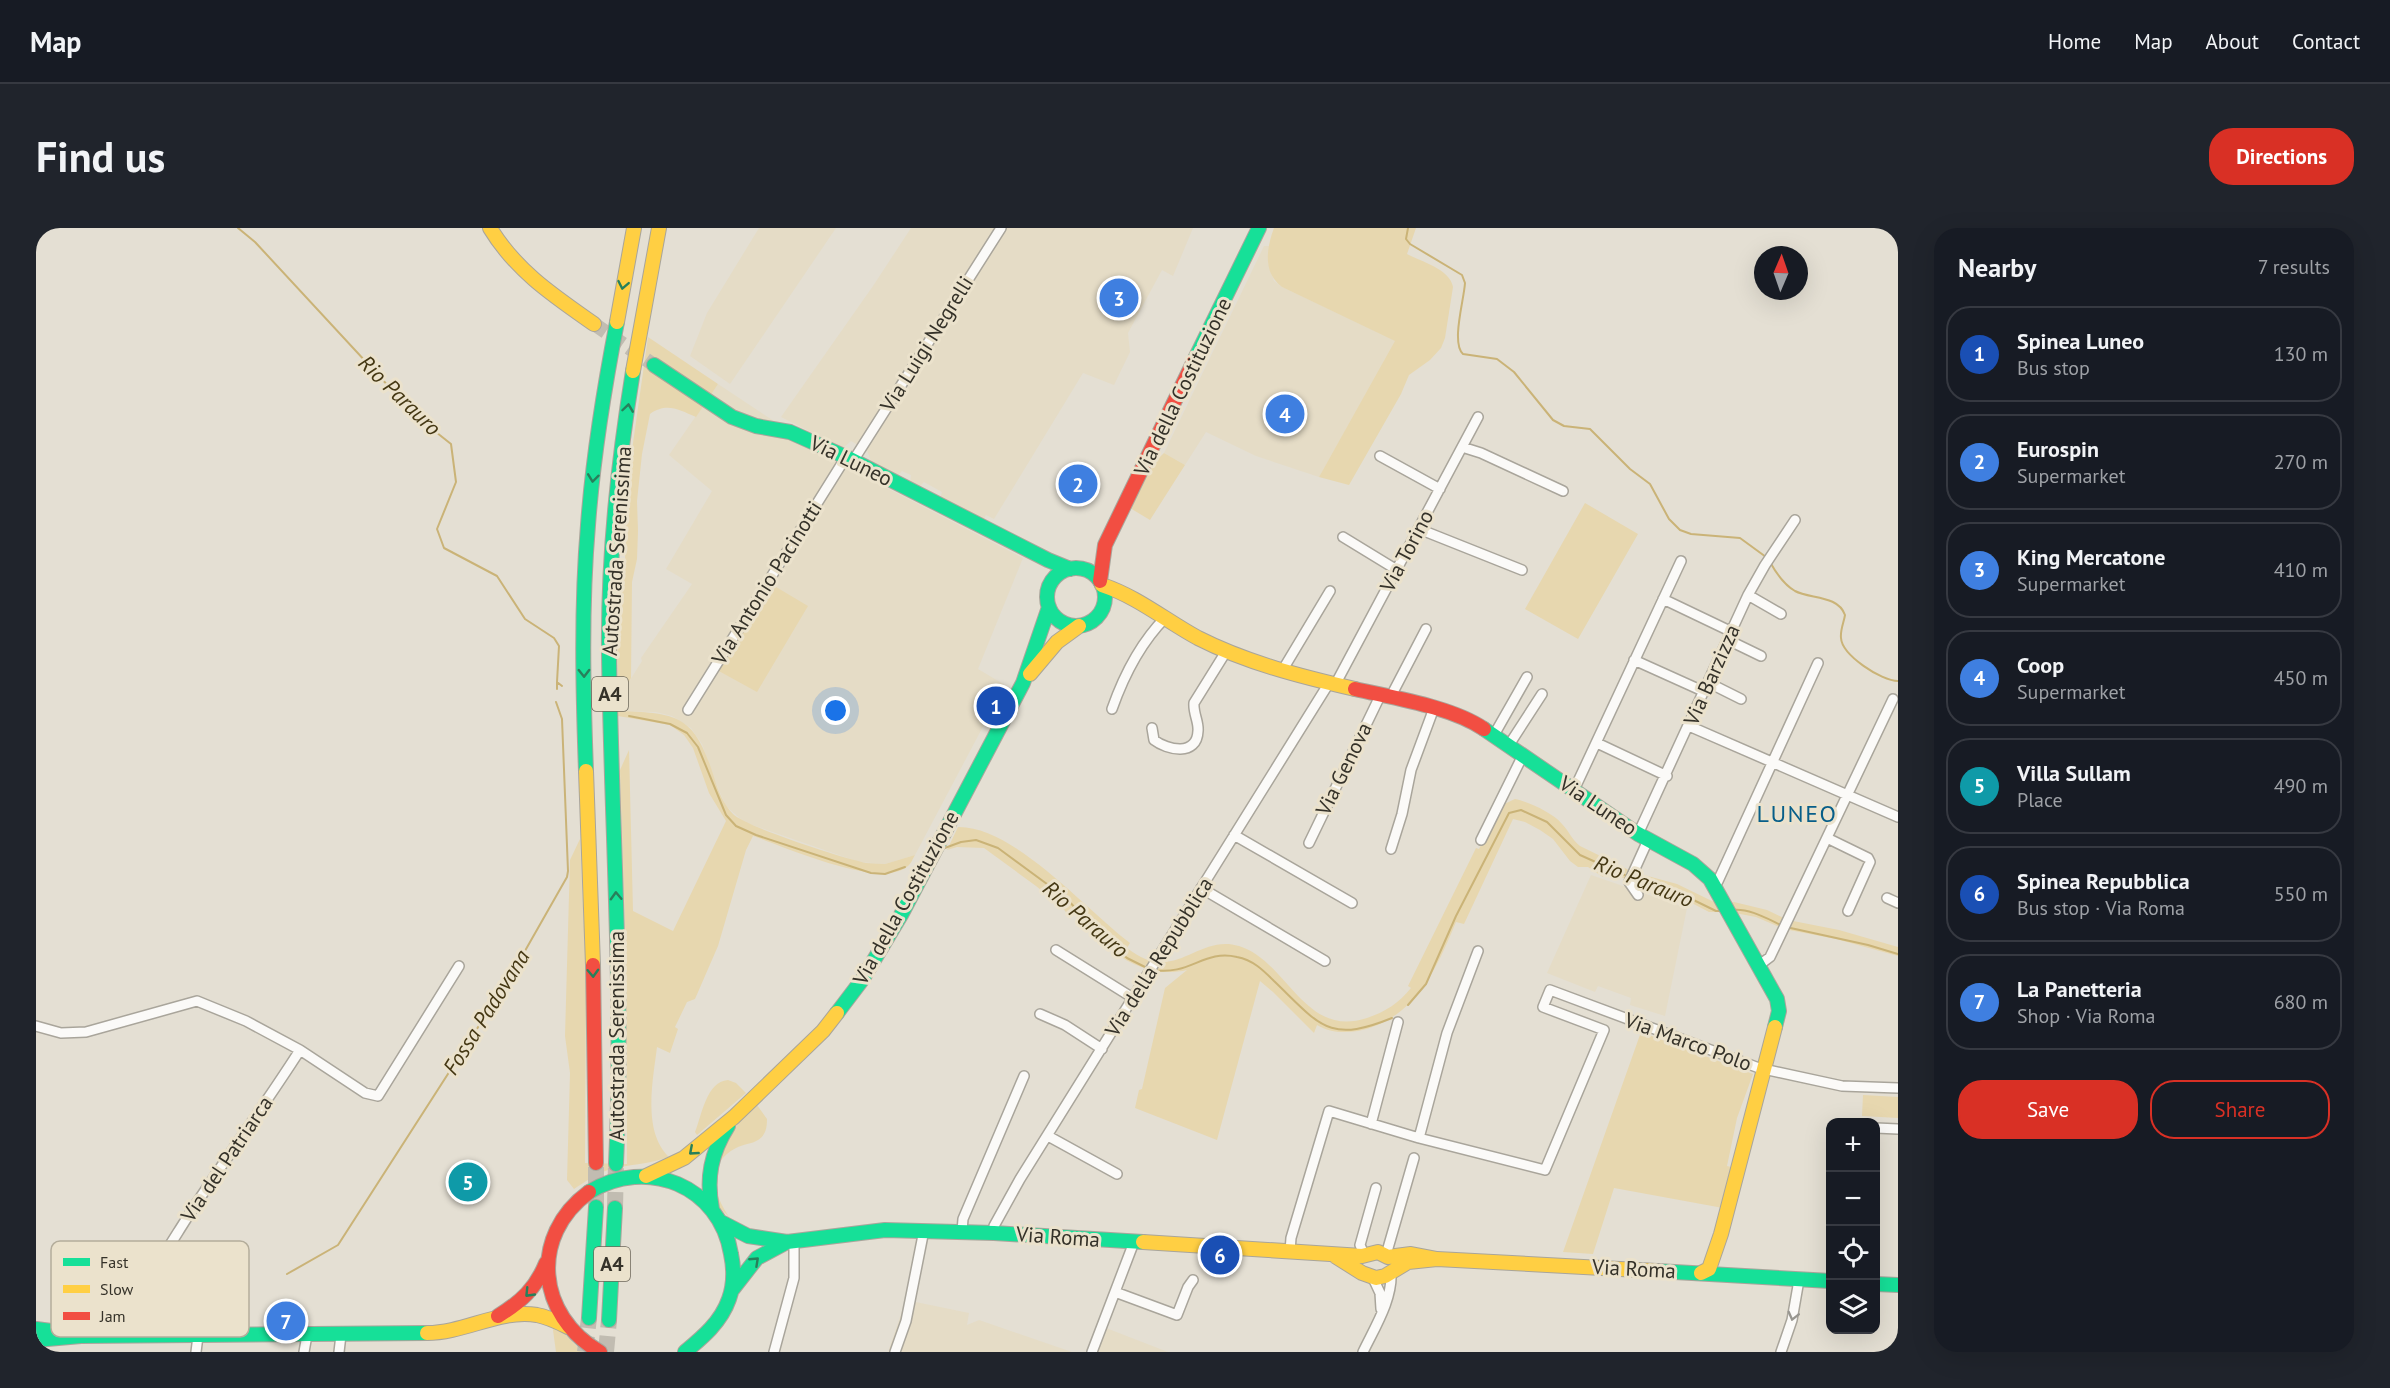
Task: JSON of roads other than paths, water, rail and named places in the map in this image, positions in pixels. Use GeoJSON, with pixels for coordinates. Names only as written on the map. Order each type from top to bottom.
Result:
{"type":"FeatureCollection","features":[{"type":"Feature","properties":{"kind":"main road"},"geometry":{"type":"LineString","coordinates":[[490,228],[499,246],[530,279],[594,324]]}},
{"type":"Feature","properties":{"kind":"main road","name":"Autostrada Serenissima"},"geometry":{"type":"LineString","coordinates":[[596,1163],[594,989],[584,722],[585,569],[588,519],[602,402],[634,228]]}},
{"type":"Feature","properties":{"kind":"main road","name":"Autostrada Serenissima"},"geometry":{"type":"LineString","coordinates":[[616,1164],[620,1083],[609,650],[611,583],[614,524],[628,405],[659,228]]}},
{"type":"Feature","properties":{"kind":"main road","name":"Via della Costituzione"},"geometry":{"type":"LineString","coordinates":[[1074,568],[1095,556],[1105,546],[1259,228]]}},
{"type":"Feature","properties":{"kind":"main road","name":"Via Luneo"},"geometry":{"type":"LineString","coordinates":[[654,365],[732,417],[756,426],[790,432],[850,459],[1048,560],[1074,568]]}},
{"type":"Feature","properties":{"kind":"main road","name":"Via della Costituzione"},"geometry":{"type":"LineString","coordinates":[[1101,583],[1105,546]]}},
{"type":"Feature","properties":{"kind":"main road"},"geometry":{"type":"LineString","coordinates":[[1048,560],[1051,582],[1047,598],[1048,608],[1060,622],[1079,626],[1096,619],[1105,602],[1101,583],[1092,573],[1074,568],[1059,573],[1051,582]]}},
{"type":"Feature","properties":{"kind":"main road","name":"Via Luneo"},"geometry":{"type":"LineString","coordinates":[[1101,583],[1134,598],[1199,638],[1227,650],[1282,670],[1434,708],[1470,720],[1643,837],[1694,864],[1713,884],[1777,999],[1779,1007],[1722,1234],[1709,1269],[1701,1273]]}},
{"type":"Feature","properties":{"kind":"main road"},"geometry":{"type":"LineString","coordinates":[[1105,602],[1120,596],[1134,598]]}},
{"type":"Feature","properties":{"kind":"main road","name":"Via della Costituzione"},"geometry":{"type":"LineString","coordinates":[[734,1117],[808,1046],[842,1008],[862,980],[901,915],[1023,683],[1048,608]]}},
{"type":"Feature","properties":{"kind":"main road","name":"Via della Costituzione"},"geometry":{"type":"LineString","coordinates":[[1023,683],[1046,653],[1079,626]]}},
{"type":"Feature","properties":{"kind":"main road"},"geometry":{"type":"LineString","coordinates":[[646,1176],[673,1166],[734,1117]]}},
{"type":"Feature","properties":{"kind":"main road"},"geometry":{"type":"LineString","coordinates":[[712,1209],[707,1181],[710,1162],[719,1138],[734,1117]]}},
{"type":"Feature","properties":{"kind":"main road"},"geometry":{"type":"LineString","coordinates":[[493,1319],[521,1301],[535,1288],[561,1222],[588,1193],[609,1182],[627,1177],[664,1178],[682,1185],[712,1209],[722,1222],[731,1243],[734,1262],[732,1290],[722,1317],[705,1337],[685,1352]]}},
{"type":"Feature","properties":{"kind":"main road","name":"A4"},"geometry":{"type":"LineString","coordinates":[[589,1318],[596,1207]]}},
{"type":"Feature","properties":{"kind":"main road","name":"A4"},"geometry":{"type":"LineString","coordinates":[[609,1320],[615,1208]]}},
{"type":"Feature","properties":{"kind":"main road"},"geometry":{"type":"LineString","coordinates":[[722,1222],[748,1236],[790,1241]]}},
{"type":"Feature","properties":{"kind":"main road","name":"Via Roma"},"geometry":{"type":"LineString","coordinates":[[790,1241],[856,1232],[962,1231],[1330,1254],[1363,1255],[1378,1252],[1389,1263],[1437,1259],[1826,1281]]}},
{"type":"Feature","properties":{"kind":"main road","name":"Via Luneo"},"geometry":{"type":"LineString","coordinates":[[1719,1274],[1722,1234]]}},
{"type":"Feature","properties":{"kind":"main road"},"geometry":{"type":"LineString","coordinates":[[732,1290],[757,1258],[790,1241]]}},
{"type":"Feature","properties":{"kind":"main road"},"geometry":{"type":"LineString","coordinates":[[549,1254],[548,1276],[558,1312],[585,1346],[600,1352]]}},
{"type":"Feature","properties":{"kind":"main road","name":"Via Roma"},"geometry":{"type":"LineString","coordinates":[[1330,1254],[1346,1260],[1371,1279],[1384,1277],[1389,1263]]}},
{"type":"Feature","properties":{"kind":"main road"},"geometry":{"type":"LineString","coordinates":[[1363,1255],[1359,1262],[1371,1279]]}},
{"type":"Feature","properties":{"kind":"main road"},"geometry":{"type":"LineString","coordinates":[[1880,1284],[1898,1285]]}},
{"type":"Feature","properties":{"kind":"main road"},"geometry":{"type":"LineString","coordinates":[[249,1335],[442,1333],[493,1319],[532,1314],[546,1317],[568,1327]]}},
{"type":"Feature","properties":{"kind":"main road"},"geometry":{"type":"LineString","coordinates":[[36,1329],[51,1331]]}},
{"type":"Feature","properties":{"kind":"main road"},"geometry":{"type":"LineString","coordinates":[[36,1340],[70,1337]]}},
{"type":"Feature","properties":{"kind":"main road"},"geometry":{"type":"LineString","coordinates":[[698,1352],[705,1337]]}},
{"type":"Feature","properties":{"kind":"street","name":"Via Luigi Negrelli"},"geometry":{"type":"LineString","coordinates":[[850,459],[1001,228]]}},
{"type":"Feature","properties":{"kind":"street","name":"Via Torino"},"geometry":{"type":"LineString","coordinates":[[1332,684],[1397,570],[1478,417]]}},
{"type":"Feature","properties":{"kind":"street"},"geometry":{"type":"LineString","coordinates":[[1462,447],[1481,453],[1563,491]]}},
{"type":"Feature","properties":{"kind":"street"},"geometry":{"type":"LineString","coordinates":[[1380,456],[1440,489]]}},
{"type":"Feature","properties":{"kind":"street","name":"Via Antonio Pacinotti"},"geometry":{"type":"LineString","coordinates":[[687,710],[850,459]]}},
{"type":"Feature","properties":{"kind":"street","name":"Via Barzizza"},"geometry":{"type":"LineString","coordinates":[[1638,895],[1631,878],[1643,837],[1667,776],[1748,595],[1794,520]]}},
{"type":"Feature","properties":{"kind":"street"},"geometry":{"type":"LineString","coordinates":[[1419,529],[1521,570]]}},
{"type":"Feature","properties":{"kind":"street"},"geometry":{"type":"LineString","coordinates":[[1343,537],[1397,570]]}},
{"type":"Feature","properties":{"kind":"street"},"geometry":{"type":"LineString","coordinates":[[1574,790],[1681,561]]}},
{"type":"Feature","properties":{"kind":"street"},"geometry":{"type":"LineString","coordinates":[[1282,670],[1330,591]]}},
{"type":"Feature","properties":{"kind":"street"},"geometry":{"type":"LineString","coordinates":[[1748,595],[1781,614]]}},
{"type":"Feature","properties":{"kind":"street"},"geometry":{"type":"LineString","coordinates":[[1663,599],[1761,656]]}},
{"type":"Feature","properties":{"kind":"street"},"geometry":{"type":"LineString","coordinates":[[1112,709],[1137,654],[1166,617]]}},
{"type":"Feature","properties":{"kind":"street","name":"Via Genova"},"geometry":{"type":"LineString","coordinates":[[1309,843],[1385,697],[1426,629]]}},
{"type":"Feature","properties":{"kind":"street"},"geometry":{"type":"LineString","coordinates":[[1152,728],[1154,740],[1172,749],[1184,749],[1193,744],[1198,729],[1194,703],[1227,650]]}},
{"type":"Feature","properties":{"kind":"street"},"geometry":{"type":"LineString","coordinates":[[1634,660],[1705,692]]}},
{"type":"Feature","properties":{"kind":"street"},"geometry":{"type":"LineString","coordinates":[[1713,884],[1718,881],[1818,663]]}},
{"type":"Feature","properties":{"kind":"street"},"geometry":{"type":"LineString","coordinates":[[1494,735],[1527,677]]}},
{"type":"Feature","properties":{"kind":"street"},"geometry":{"type":"LineString","coordinates":[[1709,682],[1741,699]]}},
{"type":"Feature","properties":{"kind":"street","name":"Via della Repubblica"},"geometry":{"type":"LineString","coordinates":[[994,1233],[996,1222],[1048,1136],[1234,835],[1332,684]]}},
{"type":"Feature","properties":{"kind":"street"},"geometry":{"type":"LineString","coordinates":[[1509,745],[1542,694]]}},
{"type":"Feature","properties":{"kind":"street"},"geometry":{"type":"LineString","coordinates":[[1758,966],[1770,957],[1893,699]]}},
{"type":"Feature","properties":{"kind":"street"},"geometry":{"type":"LineString","coordinates":[[1391,849],[1402,814],[1411,770],[1434,708]]}},
{"type":"Feature","properties":{"kind":"street"},"geometry":{"type":"LineString","coordinates":[[1689,726],[1898,817]]}},
{"type":"Feature","properties":{"kind":"street"},"geometry":{"type":"LineString","coordinates":[[1597,742],[1667,776]]}},
{"type":"Feature","properties":{"kind":"street"},"geometry":{"type":"LineString","coordinates":[[1481,840],[1523,755]]}},
{"type":"Feature","properties":{"kind":"street"},"geometry":{"type":"LineString","coordinates":[[1234,835],[1352,903]]}},
{"type":"Feature","properties":{"kind":"street"},"geometry":{"type":"LineString","coordinates":[[1827,838],[1868,858],[1870,862],[1848,911]]}},
{"type":"Feature","properties":{"kind":"street"},"geometry":{"type":"LineString","coordinates":[[1201,888],[1325,961]]}},
{"type":"Feature","properties":{"kind":"street"},"geometry":{"type":"LineString","coordinates":[[1887,898],[1898,903]]}},
{"type":"Feature","properties":{"kind":"street"},"geometry":{"type":"LineString","coordinates":[[1056,950],[1133,998]]}},
{"type":"Feature","properties":{"kind":"street"},"geometry":{"type":"LineString","coordinates":[[1290,1251],[1291,1238],[1329,1111],[1419,1138],[1447,1033],[1478,951]]}},
{"type":"Feature","properties":{"kind":"street"},"geometry":{"type":"LineString","coordinates":[[36,1026],[61,1033],[87,1032],[197,1001],[246,1021],[300,1050],[365,1093],[378,1096],[459,966]]}},
{"type":"Feature","properties":{"kind":"street","name":"Via Marco Polo"},"geometry":{"type":"LineString","coordinates":[[1604,1030],[1542,1007],[1550,990],[1765,1070],[1842,1086],[1898,1088]]}},
{"type":"Feature","properties":{"kind":"street"},"geometry":{"type":"LineString","coordinates":[[1040,1014],[1065,1025],[1102,1049]]}},
{"type":"Feature","properties":{"kind":"street","name":"Via Marco Polo"},"geometry":{"type":"LineString","coordinates":[[1419,1138],[1545,1170],[1611,1014]]}},
{"type":"Feature","properties":{"kind":"street"},"geometry":{"type":"LineString","coordinates":[[1371,1124],[1398,1022]]}},
{"type":"Feature","properties":{"kind":"street","name":"Via del Patriarca"},"geometry":{"type":"LineString","coordinates":[[172,1241],[300,1050]]}},
{"type":"Feature","properties":{"kind":"street"},"geometry":{"type":"LineString","coordinates":[[962,1231],[963,1219],[1024,1076]]}},
{"type":"Feature","properties":{"kind":"street"},"geometry":{"type":"LineString","coordinates":[[1880,1128],[1898,1129]]}},
{"type":"Feature","properties":{"kind":"street"},"geometry":{"type":"LineString","coordinates":[[1048,1136],[1117,1174]]}},
{"type":"Feature","properties":{"kind":"street"},"geometry":{"type":"LineString","coordinates":[[1363,1352],[1390,1287],[1389,1263],[1414,1158]]}},
{"type":"Feature","properties":{"kind":"street"},"geometry":{"type":"LineString","coordinates":[[1363,1255],[1360,1245],[1376,1188]]}},
{"type":"Feature","properties":{"kind":"street"},"geometry":{"type":"LineString","coordinates":[[895,1352],[906,1321],[924,1230]]}},
{"type":"Feature","properties":{"kind":"street"},"geometry":{"type":"LineString","coordinates":[[774,1352],[794,1278],[790,1241]]}},
{"type":"Feature","properties":{"kind":"street"},"geometry":{"type":"LineString","coordinates":[[1092,1352],[1134,1242]]}},
{"type":"Feature","properties":{"kind":"street"},"geometry":{"type":"LineString","coordinates":[[1371,1279],[1390,1287]]}},
{"type":"Feature","properties":{"kind":"street"},"geometry":{"type":"LineString","coordinates":[[1371,1279],[1381,1302],[1380,1314]]}},
{"type":"Feature","properties":{"kind":"street"},"geometry":{"type":"LineString","coordinates":[[1115,1292],[1177,1315],[1193,1280]]}},
{"type":"Feature","properties":{"kind":"street"},"geometry":{"type":"LineString","coordinates":[[1780,1352],[1792,1320],[1799,1280]]}},
{"type":"Feature","properties":{"kind":"street"},"geometry":{"type":"LineString","coordinates":[[304,1352],[307,1335]]}},
{"type":"Feature","properties":{"kind":"street"},"geometry":{"type":"LineString","coordinates":[[339,1352],[341,1335]]}},
{"type":"Feature","properties":{"kind":"street"},"geometry":{"type":"LineString","coordinates":[[196,1352],[198,1337]]}},
{"type":"Feature","properties":{"kind":"waterway","name":"Rio Parauro"},"geometry":{"type":"LineString","coordinates":[[238,228],[255,242],[417,417],[451,444],[456,482],[437,529],[444,548],[497,576],[525,619],[554,638],[559,646],[557,682],[562,686]]}},
{"type":"Feature","properties":{"kind":"waterway"},"geometry":{"type":"LineString","coordinates":[[1408,228],[1406,239],[1410,244],[1462,275],[1465,283],[1458,341],[1463,354],[1497,359],[1514,372],[1553,420],[1564,426],[1590,429],[1630,469],[1650,484],[1669,519],[1680,530],[1691,534],[1740,538],[1766,557]]}},
{"type":"Feature","properties":{"kind":"waterway"},"geometry":{"type":"LineString","coordinates":[[1770,562],[1780,578],[1795,591],[1836,604],[1845,615],[1841,638],[1848,652],[1873,672],[1898,681]]}},
{"type":"Feature","properties":{"kind":"waterway","name":"Fossa Padovana"},"geometry":{"type":"LineString","coordinates":[[557,682],[557,689]]}},
{"type":"Feature","properties":{"kind":"waterway","name":"Fossa Padovana"},"geometry":{"type":"LineString","coordinates":[[287,1274],[338,1245],[509,979],[567,877],[562,719],[556,702]]}},
{"type":"Feature","properties":{"kind":"waterway","name":"Rio Parauro"},"geometry":{"type":"LineString","coordinates":[[629,716],[670,724],[687,733],[698,747],[726,815],[736,826],[756,835],[871,873],[885,874],[905,867]]}},
{"type":"Feature","properties":{"kind":"waterway","name":"Rio Parauro"},"geometry":{"type":"LineString","coordinates":[[1408,1005],[1426,984],[1456,916],[1509,813],[1521,810],[1547,822],[1580,855],[1629,877]]}},
{"type":"Feature","properties":{"kind":"waterway","name":"Rio Parauro"},"geometry":{"type":"LineString","coordinates":[[942,849],[961,842],[976,840],[998,848],[1066,898],[1103,938],[1127,958],[1147,968]]}},
{"type":"Feature","properties":{"kind":"waterway","name":"Rio Parauro"},"geometry":{"type":"LineString","coordinates":[[1634,879],[1673,890],[1716,911],[1721,911]]}},
{"type":"Feature","properties":{"kind":"waterway","name":"Rio Parauro"},"geometry":{"type":"LineString","coordinates":[[1732,910],[1751,912],[1781,925]]}},
{"type":"Feature","properties":{"kind":"waterway","name":"Rio Parauro"},"geometry":{"type":"LineString","coordinates":[[1786,927],[1898,954]]}},
{"type":"Feature","properties":{"kind":"waterway","name":"Rio Parauro"},"geometry":{"type":"LineString","coordinates":[[1153,970],[1177,969],[1215,956],[1237,957],[1257,966],[1303,1009],[1326,1026],[1353,1029],[1392,1018]]}},
{"type":"Feature","properties":{"kind":"tunnel"},"geometry":{"type":"LineString","coordinates":[[594,324],[654,365]]}},
{"type":"Feature","properties":{"kind":"tunnel"},"geometry":{"type":"LineString","coordinates":[[596,1163],[596,1207]]}},
{"type":"Feature","properties":{"kind":"tunnel"},"geometry":{"type":"LineString","coordinates":[[615,1208],[616,1164]]}},
{"type":"Feature","properties":{"kind":"tunnel"},"geometry":{"type":"LineString","coordinates":[[585,1352],[589,1318]]}},
{"type":"Feature","properties":{"kind":"tunnel"},"geometry":{"type":"LineString","coordinates":[[606,1352],[609,1320]]}},
{"type":"Feature","properties":{"kind":"place","name":"King Mercatone"},"geometry":{"type":"Point","coordinates":[1119,298]}},
{"type":"Feature","properties":{"kind":"place","name":"Coop"},"geometry":{"type":"Point","coordinates":[1285,414]}},
{"type":"Feature","properties":{"kind":"place","name":"Eurospin"},"geometry":{"type":"Point","coordinates":[1078,484]}},
{"type":"Feature","properties":{"kind":"place","name":"Spinea Luneo"},"geometry":{"type":"Point","coordinates":[996,706]}},
{"type":"Feature","properties":{"kind":"place","name":"Villa Sullam"},"geometry":{"type":"Point","coordinates":[468,1182]}},
{"type":"Feature","properties":{"kind":"place","name":"Spinea Repubblica"},"geometry":{"type":"Point","coordinates":[1220,1255]}},
{"type":"Feature","properties":{"kind":"place","name":"La Panetteria"},"geometry":{"type":"Point","coordinates":[286,1321]}},
{"type":"Feature","properties":{"kind":"district","name":"LUNEO"},"geometry":{"type":"Point","coordinates":[1797,814]}}]}
